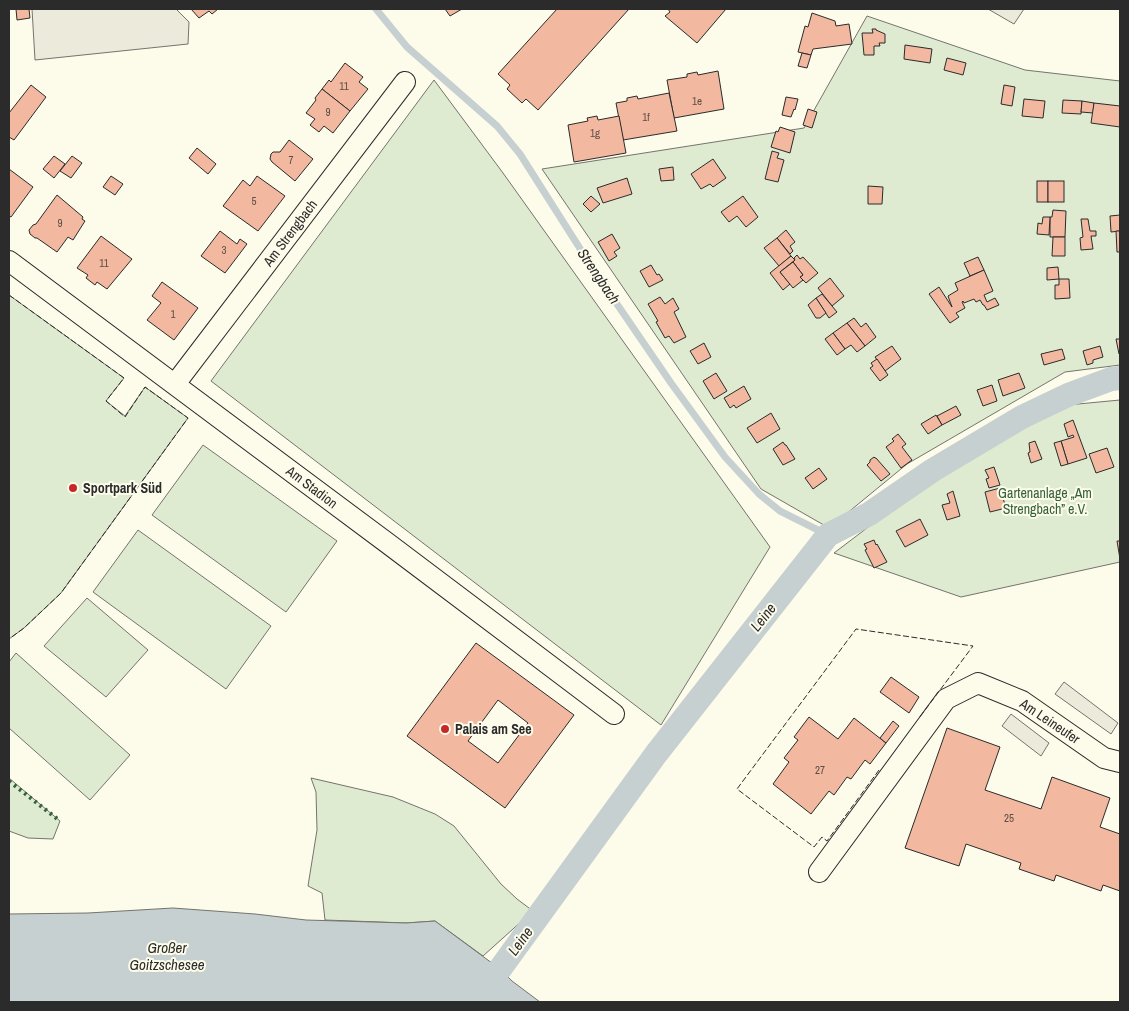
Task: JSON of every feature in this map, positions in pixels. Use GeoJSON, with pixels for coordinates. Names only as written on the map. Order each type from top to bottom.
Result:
{"type":"FeatureCollection","features":[{"type":"Feature","properties":{"kind":"street","name":"Am Strengbach"},"geometry":{"type":"LineString","coordinates":[[175,384],[405,82]]}},
{"type":"Feature","properties":{"kind":"street","name":"Am Stadion"},"geometry":{"type":"LineString","coordinates":[[9,261],[614,714]]}},
{"type":"Feature","properties":{"kind":"street","name":"Am Leineufer"},"geometry":{"type":"LineString","coordinates":[[819,872],[946,699],[978,683],[1022,700],[1104,758],[1120,762]]}},
{"type":"Feature","properties":{"kind":"green space"},"geometry":{"type":"Polygon","coordinates":[[[867,16],[1025,70],[1120,81],[1120,365],[1065,372],[907,464],[829,528],[761,489],[542,169],[804,128],[867,16]]]}},
{"type":"Feature","properties":{"kind":"green space"},"geometry":{"type":"Polygon","coordinates":[[[434,80],[503,173],[770,547],[661,725],[211,381],[434,80]]]}},
{"type":"Feature","properties":{"kind":"green space","name":"Sportpark Süd"},"geometry":{"type":"Polygon","coordinates":[[[9,295],[124,378],[106,401],[125,416],[145,387],[188,418],[61,593],[24,628],[9,639],[9,295]]]}},
{"type":"Feature","properties":{"kind":"green space","name":"Gartenanlage „Am Strengbach” e.V."},"geometry":{"type":"Polygon","coordinates":[[[1120,400],[1120,562],[961,597],[834,553],[917,490],[1057,406],[1120,400]]]}},
{"type":"Feature","properties":{"kind":"green space"},"geometry":{"type":"Polygon","coordinates":[[[203,445],[337,541],[286,612],[152,515],[203,445]]]}},
{"type":"Feature","properties":{"kind":"green space"},"geometry":{"type":"Polygon","coordinates":[[[138,530],[271,626],[226,689],[93,592],[138,530]]]}},
{"type":"Feature","properties":{"kind":"green space"},"geometry":{"type":"Polygon","coordinates":[[[87,598],[148,650],[106,697],[44,646],[87,598]]]}},
{"type":"Feature","properties":{"kind":"green space"},"geometry":{"type":"Polygon","coordinates":[[[16,653],[130,755],[90,800],[9,728],[9,662],[16,653]]]}},
{"type":"Feature","properties":{"kind":"green space"},"geometry":{"type":"Polygon","coordinates":[[[9,778],[60,821],[53,839],[28,838],[9,831],[9,778]]]}},
{"type":"Feature","properties":{"kind":"green space"},"geometry":{"type":"Polygon","coordinates":[[[311,778],[393,797],[435,814],[454,826],[501,884],[533,911],[483,956],[435,921],[406,923],[325,920],[322,893],[308,886],[317,830],[316,792],[311,778]]]}},
{"type":"Feature","properties":{"kind":"shaded area"},"geometry":{"type":"Polygon","coordinates":[[[32,9],[176,9],[189,22],[188,44],[35,60],[32,9]]]}},
{"type":"Feature","properties":{"kind":"shaded area"},"geometry":{"type":"Polygon","coordinates":[[[988,9],[1024,9],[1014,24],[988,9]]]}},
{"type":"Feature","properties":{"kind":"shaded area"},"geometry":{"type":"Polygon","coordinates":[[[1064,682],[1118,723],[1111,734],[1055,694],[1064,682]]]}},
{"type":"Feature","properties":{"kind":"shaded area"},"geometry":{"type":"Polygon","coordinates":[[[1011,714],[1049,743],[1041,756],[1002,726],[1011,714]]]}},
{"type":"Feature","properties":{"kind":"water","name":"Großer Goitzschesee"},"geometry":{"type":"Polygon","coordinates":[[[173,908],[306,920],[406,923],[435,921],[500,969],[512,981],[540,1002],[9,1002],[9,914],[88,913],[173,908]]]}},
{"type":"Feature","properties":{"kind":"building"},"geometry":{"type":"Polygon","coordinates":[[[16,9],[29,9],[30,18],[17,20],[16,9]]]}},
{"type":"Feature","properties":{"kind":"building"},"geometry":{"type":"Polygon","coordinates":[[[191,9],[218,9],[212,14],[209,11],[199,18],[191,9]]]}},
{"type":"Feature","properties":{"kind":"building"},"geometry":{"type":"Polygon","coordinates":[[[445,9],[462,9],[450,16],[445,9]]]}},
{"type":"Feature","properties":{"kind":"building"},"geometry":{"type":"Polygon","coordinates":[[[557,9],[629,9],[538,110],[526,99],[522,103],[507,89],[510,85],[498,74],[557,9]]]}},
{"type":"Feature","properties":{"kind":"building"},"geometry":{"type":"Polygon","coordinates":[[[668,9],[726,9],[697,43],[665,16],[670,12],[668,9]]]}},
{"type":"Feature","properties":{"kind":"building"},"geometry":{"type":"Polygon","coordinates":[[[812,13],[835,21],[836,26],[849,24],[852,44],[813,49],[811,55],[798,52],[805,26],[808,27],[812,13]]]}},
{"type":"Feature","properties":{"kind":"building"},"geometry":{"type":"Polygon","coordinates":[[[872,29],[885,34],[885,43],[879,43],[880,46],[874,46],[874,55],[864,55],[862,33],[873,33],[872,29]]]}},
{"type":"Feature","properties":{"kind":"building"},"geometry":{"type":"Polygon","coordinates":[[[905,45],[932,49],[930,63],[904,59],[905,45]]]}},
{"type":"Feature","properties":{"kind":"building"},"geometry":{"type":"Polygon","coordinates":[[[802,53],[811,55],[807,68],[798,66],[802,53]]]}},
{"type":"Feature","properties":{"kind":"building"},"geometry":{"type":"Polygon","coordinates":[[[947,58],[966,63],[963,75],[944,70],[947,58]]]}},
{"type":"Feature","properties":{"kind":"building"},"geometry":{"type":"Polygon","coordinates":[[[345,63],[363,77],[359,82],[368,89],[350,111],[322,89],[329,80],[331,82],[345,63]]]}},
{"type":"Feature","properties":{"kind":"building"},"geometry":{"type":"Polygon","coordinates":[[[718,71],[724,109],[674,118],[667,80],[687,77],[687,74],[697,72],[698,75],[718,71]]]}},
{"type":"Feature","properties":{"kind":"building"},"geometry":{"type":"Polygon","coordinates":[[[31,85],[46,97],[14,140],[9,137],[9,113],[31,85]]]}},
{"type":"Feature","properties":{"kind":"building"},"geometry":{"type":"Polygon","coordinates":[[[1004,85],[1015,87],[1012,106],[1001,104],[1004,85]]]}},
{"type":"Feature","properties":{"kind":"building"},"geometry":{"type":"Polygon","coordinates":[[[322,89],[350,111],[333,133],[324,126],[319,132],[310,125],[315,119],[306,113],[322,89]]]}},
{"type":"Feature","properties":{"kind":"building"},"geometry":{"type":"Polygon","coordinates":[[[669,93],[677,131],[623,140],[616,103],[627,101],[627,98],[637,96],[638,99],[669,93]]]}},
{"type":"Feature","properties":{"kind":"building"},"geometry":{"type":"Polygon","coordinates":[[[786,97],[798,99],[791,117],[782,115],[786,97]]]}},
{"type":"Feature","properties":{"kind":"building"},"geometry":{"type":"Polygon","coordinates":[[[1024,99],[1045,101],[1043,118],[1022,116],[1024,99]]]}},
{"type":"Feature","properties":{"kind":"building"},"geometry":{"type":"Polygon","coordinates":[[[1063,100],[1082,101],[1081,114],[1062,113],[1063,100]]]}},
{"type":"Feature","properties":{"kind":"building"},"geometry":{"type":"Polygon","coordinates":[[[1082,101],[1094,103],[1093,113],[1081,112],[1082,101]]]}},
{"type":"Feature","properties":{"kind":"building"},"geometry":{"type":"Polygon","coordinates":[[[1094,103],[1120,106],[1120,127],[1091,123],[1094,103]]]}},
{"type":"Feature","properties":{"kind":"building"},"geometry":{"type":"Polygon","coordinates":[[[808,109],[817,112],[812,128],[803,125],[808,109]]]}},
{"type":"Feature","properties":{"kind":"building"},"geometry":{"type":"Polygon","coordinates":[[[597,116],[598,120],[619,116],[626,153],[574,162],[568,125],[588,121],[587,118],[597,116]]]}},
{"type":"Feature","properties":{"kind":"building"},"geometry":{"type":"Polygon","coordinates":[[[780,127],[795,132],[790,153],[771,147],[776,131],[778,132],[780,127]]]}},
{"type":"Feature","properties":{"kind":"building"},"geometry":{"type":"Polygon","coordinates":[[[289,140],[313,159],[295,181],[270,159],[273,152],[280,152],[289,140]]]}},
{"type":"Feature","properties":{"kind":"building"},"geometry":{"type":"Polygon","coordinates":[[[197,148],[216,164],[208,174],[189,158],[197,148]]]}},
{"type":"Feature","properties":{"kind":"building"},"geometry":{"type":"Polygon","coordinates":[[[772,151],[779,153],[777,158],[784,160],[778,182],[765,179],[772,151]]]}},
{"type":"Feature","properties":{"kind":"building"},"geometry":{"type":"Polygon","coordinates":[[[54,156],[65,164],[54,178],[43,169],[54,156]]]}},
{"type":"Feature","properties":{"kind":"building"},"geometry":{"type":"Polygon","coordinates":[[[72,156],[82,163],[71,178],[60,171],[72,156]]]}},
{"type":"Feature","properties":{"kind":"building"},"geometry":{"type":"Polygon","coordinates":[[[713,159],[726,178],[713,187],[710,184],[701,189],[691,174],[713,159]]]}},
{"type":"Feature","properties":{"kind":"building"},"geometry":{"type":"Polygon","coordinates":[[[673,167],[674,180],[661,181],[659,169],[673,167]]]}},
{"type":"Feature","properties":{"kind":"building"},"geometry":{"type":"Polygon","coordinates":[[[9,169],[33,187],[11,217],[9,216],[9,169]]]}},
{"type":"Feature","properties":{"kind":"building"},"geometry":{"type":"Polygon","coordinates":[[[111,176],[123,184],[115,195],[103,187],[111,176]]]}},
{"type":"Feature","properties":{"kind":"building"},"geometry":{"type":"Polygon","coordinates":[[[257,176],[285,196],[258,231],[223,206],[243,180],[250,186],[257,176]]]}},
{"type":"Feature","properties":{"kind":"building"},"geometry":{"type":"Polygon","coordinates":[[[627,178],[632,194],[603,203],[597,188],[627,178]]]}},
{"type":"Feature","properties":{"kind":"building"},"geometry":{"type":"Polygon","coordinates":[[[1037,181],[1048,181],[1048,202],[1037,202],[1037,181]]]}},
{"type":"Feature","properties":{"kind":"building"},"geometry":{"type":"Polygon","coordinates":[[[1048,181],[1064,181],[1064,202],[1048,202],[1048,181]]]}},
{"type":"Feature","properties":{"kind":"building"},"geometry":{"type":"Polygon","coordinates":[[[868,186],[883,187],[882,204],[868,204],[868,186]]]}},
{"type":"Feature","properties":{"kind":"building"},"geometry":{"type":"Polygon","coordinates":[[[57,195],[83,217],[82,219],[85,221],[73,240],[68,237],[57,252],[35,238],[30,234],[29,230],[36,224],[57,195]]]}},
{"type":"Feature","properties":{"kind":"building"},"geometry":{"type":"Polygon","coordinates":[[[591,196],[600,204],[591,212],[583,204],[591,196]]]}},
{"type":"Feature","properties":{"kind":"building"},"geometry":{"type":"Polygon","coordinates":[[[743,196],[758,217],[746,227],[737,216],[729,222],[721,212],[743,196]]]}},
{"type":"Feature","properties":{"kind":"building"},"geometry":{"type":"Polygon","coordinates":[[[1053,210],[1066,211],[1065,237],[1050,237],[1050,217],[1052,217],[1053,210]]]}},
{"type":"Feature","properties":{"kind":"building"},"geometry":{"type":"Polygon","coordinates":[[[1120,215],[1120,231],[1111,232],[1110,216],[1120,215]]]}},
{"type":"Feature","properties":{"kind":"building"},"geometry":{"type":"Polygon","coordinates":[[[1043,217],[1050,217],[1049,235],[1037,234],[1038,223],[1042,224],[1043,217]]]}},
{"type":"Feature","properties":{"kind":"building"},"geometry":{"type":"Polygon","coordinates":[[[1081,219],[1088,219],[1090,231],[1096,231],[1096,236],[1091,236],[1093,249],[1081,250],[1080,238],[1083,237],[1081,219]]]}},
{"type":"Feature","properties":{"kind":"building"},"geometry":{"type":"Polygon","coordinates":[[[786,230],[795,242],[790,246],[793,251],[790,254],[777,238],[786,230]]]}},
{"type":"Feature","properties":{"kind":"building"},"geometry":{"type":"Polygon","coordinates":[[[220,231],[237,244],[240,239],[247,244],[225,273],[201,256],[220,231]]]}},
{"type":"Feature","properties":{"kind":"building"},"geometry":{"type":"Polygon","coordinates":[[[1116,231],[1120,231],[1120,252],[1117,252],[1116,231]]]}},
{"type":"Feature","properties":{"kind":"building"},"geometry":{"type":"Polygon","coordinates":[[[612,234],[620,248],[614,252],[617,256],[609,261],[598,242],[612,234]]]}},
{"type":"Feature","properties":{"kind":"building"},"geometry":{"type":"Polygon","coordinates":[[[101,236],[132,259],[107,289],[97,282],[95,285],[86,278],[88,275],[77,268],[101,236]]]}},
{"type":"Feature","properties":{"kind":"building"},"geometry":{"type":"Polygon","coordinates":[[[1053,237],[1065,237],[1065,256],[1052,256],[1053,237]]]}},
{"type":"Feature","properties":{"kind":"building"},"geometry":{"type":"Polygon","coordinates":[[[777,238],[791,256],[779,266],[764,248],[777,238]]]}},
{"type":"Feature","properties":{"kind":"building"},"geometry":{"type":"Polygon","coordinates":[[[797,255],[800,259],[803,257],[818,273],[806,283],[800,277],[803,275],[793,262],[797,255]]]}},
{"type":"Feature","properties":{"kind":"building"},"geometry":{"type":"Polygon","coordinates":[[[791,256],[795,260],[780,272],[790,284],[783,290],[770,273],[791,256]]]}},
{"type":"Feature","properties":{"kind":"building"},"geometry":{"type":"Polygon","coordinates":[[[978,257],[984,270],[970,276],[964,263],[978,257]]]}},
{"type":"Feature","properties":{"kind":"building"},"geometry":{"type":"Polygon","coordinates":[[[793,262],[803,275],[800,277],[803,280],[793,288],[780,272],[793,262]]]}},
{"type":"Feature","properties":{"kind":"building"},"geometry":{"type":"Polygon","coordinates":[[[651,265],[657,275],[659,274],[663,280],[649,287],[640,271],[651,265]]]}},
{"type":"Feature","properties":{"kind":"building"},"geometry":{"type":"Polygon","coordinates":[[[1058,267],[1059,279],[1047,280],[1047,268],[1058,267]]]}},
{"type":"Feature","properties":{"kind":"building"},"geometry":{"type":"Polygon","coordinates":[[[984,270],[993,291],[984,295],[987,302],[995,298],[999,305],[987,310],[980,300],[976,302],[974,299],[964,303],[963,301],[965,308],[956,313],[959,317],[950,323],[929,294],[939,287],[952,307],[948,296],[958,290],[955,283],[984,270]]]}},
{"type":"Feature","properties":{"kind":"building"},"geometry":{"type":"Polygon","coordinates":[[[830,278],[844,296],[832,306],[818,288],[830,278]]]}},
{"type":"Feature","properties":{"kind":"building"},"geometry":{"type":"Polygon","coordinates":[[[1059,279],[1069,279],[1070,298],[1055,299],[1055,285],[1059,285],[1059,279]]]}},
{"type":"Feature","properties":{"kind":"building"},"geometry":{"type":"Polygon","coordinates":[[[162,282],[198,308],[174,340],[147,320],[161,303],[152,296],[162,282]]]}},
{"type":"Feature","properties":{"kind":"building"},"geometry":{"type":"Polygon","coordinates":[[[822,294],[837,312],[829,318],[816,298],[822,294]]]}},
{"type":"Feature","properties":{"kind":"building"},"geometry":{"type":"Polygon","coordinates":[[[660,297],[665,304],[673,298],[679,309],[674,312],[686,337],[674,343],[669,336],[665,338],[648,304],[660,297]]]}},
{"type":"Feature","properties":{"kind":"building"},"geometry":{"type":"Polygon","coordinates":[[[816,298],[826,313],[820,318],[816,318],[808,305],[816,298]]]}},
{"type":"Feature","properties":{"kind":"building"},"geometry":{"type":"Polygon","coordinates":[[[854,318],[861,327],[866,323],[876,337],[865,346],[847,323],[854,318]]]}},
{"type":"Feature","properties":{"kind":"building"},"geometry":{"type":"Polygon","coordinates":[[[847,323],[865,346],[857,352],[851,345],[845,349],[833,333],[847,323]]]}},
{"type":"Feature","properties":{"kind":"building"},"geometry":{"type":"Polygon","coordinates":[[[833,333],[845,349],[837,355],[825,339],[833,333]]]}},
{"type":"Feature","properties":{"kind":"building"},"geometry":{"type":"Polygon","coordinates":[[[1116,339],[1120,339],[1120,354],[1119,354],[1116,339]]]}},
{"type":"Feature","properties":{"kind":"building"},"geometry":{"type":"Polygon","coordinates":[[[704,343],[711,357],[698,364],[690,351],[704,343]]]}},
{"type":"Feature","properties":{"kind":"building"},"geometry":{"type":"Polygon","coordinates":[[[892,346],[901,359],[885,371],[875,357],[892,346]]]}},
{"type":"Feature","properties":{"kind":"building"},"geometry":{"type":"Polygon","coordinates":[[[1100,346],[1103,357],[1093,360],[1093,363],[1087,365],[1083,351],[1100,346]]]}},
{"type":"Feature","properties":{"kind":"building"},"geometry":{"type":"Polygon","coordinates":[[[1062,349],[1065,359],[1044,365],[1041,354],[1062,349]]]}},
{"type":"Feature","properties":{"kind":"building"},"geometry":{"type":"Polygon","coordinates":[[[877,359],[888,375],[880,381],[870,368],[873,366],[871,363],[877,359]]]}},
{"type":"Feature","properties":{"kind":"building"},"geometry":{"type":"Polygon","coordinates":[[[716,373],[727,391],[714,399],[703,381],[716,373]]]}},
{"type":"Feature","properties":{"kind":"building"},"geometry":{"type":"Polygon","coordinates":[[[1019,373],[1025,388],[1003,396],[998,380],[1019,373]]]}},
{"type":"Feature","properties":{"kind":"building"},"geometry":{"type":"Polygon","coordinates":[[[992,385],[997,401],[983,406],[977,390],[992,385]]]}},
{"type":"Feature","properties":{"kind":"building"},"geometry":{"type":"Polygon","coordinates":[[[744,386],[751,399],[736,408],[734,405],[730,408],[724,398],[744,386]]]}},
{"type":"Feature","properties":{"kind":"building"},"geometry":{"type":"Polygon","coordinates":[[[956,406],[961,415],[942,425],[937,416],[956,406]]]}},
{"type":"Feature","properties":{"kind":"building"},"geometry":{"type":"Polygon","coordinates":[[[771,413],[780,429],[757,443],[747,428],[771,413]]]}},
{"type":"Feature","properties":{"kind":"building"},"geometry":{"type":"Polygon","coordinates":[[[936,415],[942,425],[928,434],[921,424],[936,415]]]}},
{"type":"Feature","properties":{"kind":"building"},"geometry":{"type":"Polygon","coordinates":[[[1073,420],[1087,458],[1068,464],[1061,441],[1074,437],[1073,435],[1068,437],[1064,424],[1073,420]]]}},
{"type":"Feature","properties":{"kind":"building"},"geometry":{"type":"Polygon","coordinates":[[[898,434],[906,444],[902,447],[912,460],[901,468],[886,447],[894,441],[892,439],[898,434]]]}},
{"type":"Feature","properties":{"kind":"building"},"geometry":{"type":"Polygon","coordinates":[[[1035,441],[1042,459],[1031,463],[1028,453],[1030,452],[1029,443],[1035,441]]]}},
{"type":"Feature","properties":{"kind":"building"},"geometry":{"type":"Polygon","coordinates":[[[1061,441],[1068,464],[1061,466],[1054,443],[1061,441]]]}},
{"type":"Feature","properties":{"kind":"building"},"geometry":{"type":"Polygon","coordinates":[[[783,442],[795,459],[783,465],[773,449],[783,442]]]}},
{"type":"Feature","properties":{"kind":"building"},"geometry":{"type":"Polygon","coordinates":[[[1107,448],[1114,467],[1096,473],[1089,454],[1107,448]]]}},
{"type":"Feature","properties":{"kind":"building"},"geometry":{"type":"Polygon","coordinates":[[[874,457],[890,474],[881,481],[867,465],[874,457]]]}},
{"type":"Feature","properties":{"kind":"building"},"geometry":{"type":"Polygon","coordinates":[[[994,467],[1000,485],[989,488],[986,479],[989,478],[985,470],[994,467]]]}},
{"type":"Feature","properties":{"kind":"building"},"geometry":{"type":"Polygon","coordinates":[[[819,468],[827,479],[813,489],[805,478],[819,468]]]}},
{"type":"Feature","properties":{"kind":"building"},"geometry":{"type":"Polygon","coordinates":[[[1000,488],[1006,508],[990,512],[985,492],[1000,488]]]}},
{"type":"Feature","properties":{"kind":"building"},"geometry":{"type":"Polygon","coordinates":[[[953,491],[960,516],[947,520],[942,505],[950,503],[947,494],[953,491]]]}},
{"type":"Feature","properties":{"kind":"building"},"geometry":{"type":"Polygon","coordinates":[[[920,519],[928,535],[905,547],[896,531],[920,519]]]}},
{"type":"Feature","properties":{"kind":"building"},"geometry":{"type":"Polygon","coordinates":[[[874,540],[887,562],[874,568],[864,544],[874,540]]]}},
{"type":"Feature","properties":{"kind":"building"},"geometry":{"type":"Polygon","coordinates":[[[1117,541],[1120,541],[1120,559],[1117,541]]]}},
{"type":"Feature","properties":{"kind":"building","name":"Palais am See"},"geometry":{"type":"Polygon","coordinates":[[[476,643],[574,715],[505,808],[407,736],[476,643]],[[498,700],[468,741],[498,763],[528,723],[498,700]]]}},
{"type":"Feature","properties":{"kind":"building"},"geometry":{"type":"Polygon","coordinates":[[[891,677],[919,697],[909,713],[880,692],[891,677]]]}},
{"type":"Feature","properties":{"kind":"building"},"geometry":{"type":"Polygon","coordinates":[[[809,717],[838,739],[854,718],[886,743],[870,764],[865,760],[851,779],[847,777],[834,795],[829,791],[811,814],[773,784],[789,762],[784,758],[798,740],[794,737],[809,717]]]}},
{"type":"Feature","properties":{"kind":"building"},"geometry":{"type":"Polygon","coordinates":[[[893,721],[899,726],[886,743],[880,738],[893,721]]]}},
{"type":"Feature","properties":{"kind":"building"},"geometry":{"type":"Polygon","coordinates":[[[947,728],[1000,747],[985,790],[1041,809],[1052,777],[1110,798],[1100,827],[1120,834],[1120,891],[1103,885],[1101,891],[1056,875],[1054,881],[1019,869],[1021,863],[966,844],[959,866],[905,848],[947,728]]]}},
{"type":"Feature","properties":{"kind":"waterway","name":"Strengbach"},"geometry":{"type":"LineString","coordinates":[[376,9],[407,47],[497,126],[520,154],[593,269],[671,383],[725,457],[759,494],[780,511],[828,535]]}},
{"type":"Feature","properties":{"kind":"waterway","name":"Leine"},"geometry":{"type":"LineString","coordinates":[[500,969],[656,754],[828,535],[869,514],[933,470],[1022,417],[1068,395],[1111,379],[1120,378]]}},
{"type":"Feature","properties":{"kind":"hedge"},"geometry":{"type":"LineString","coordinates":[[9,781],[60,821]]}},
{"type":"Feature","properties":{"kind":"fence"},"geometry":{"type":"LineString","coordinates":[[9,295],[124,378],[106,401],[125,417],[145,387],[188,418],[61,593],[24,628],[9,639]]}},
{"type":"Feature","properties":{"kind":"fence"},"geometry":{"type":"LineString","coordinates":[[879,770],[827,841],[822,837],[814,847],[737,789],[856,629],[973,646],[919,718]]}},
{"type":"Feature","properties":{"kind":"place","name":"Sportpark Süd"},"geometry":{"type":"Point","coordinates":[73,488]}},
{"type":"Feature","properties":{"kind":"place","name":"Palais am See"},"geometry":{"type":"Point","coordinates":[445,729]}}]}
